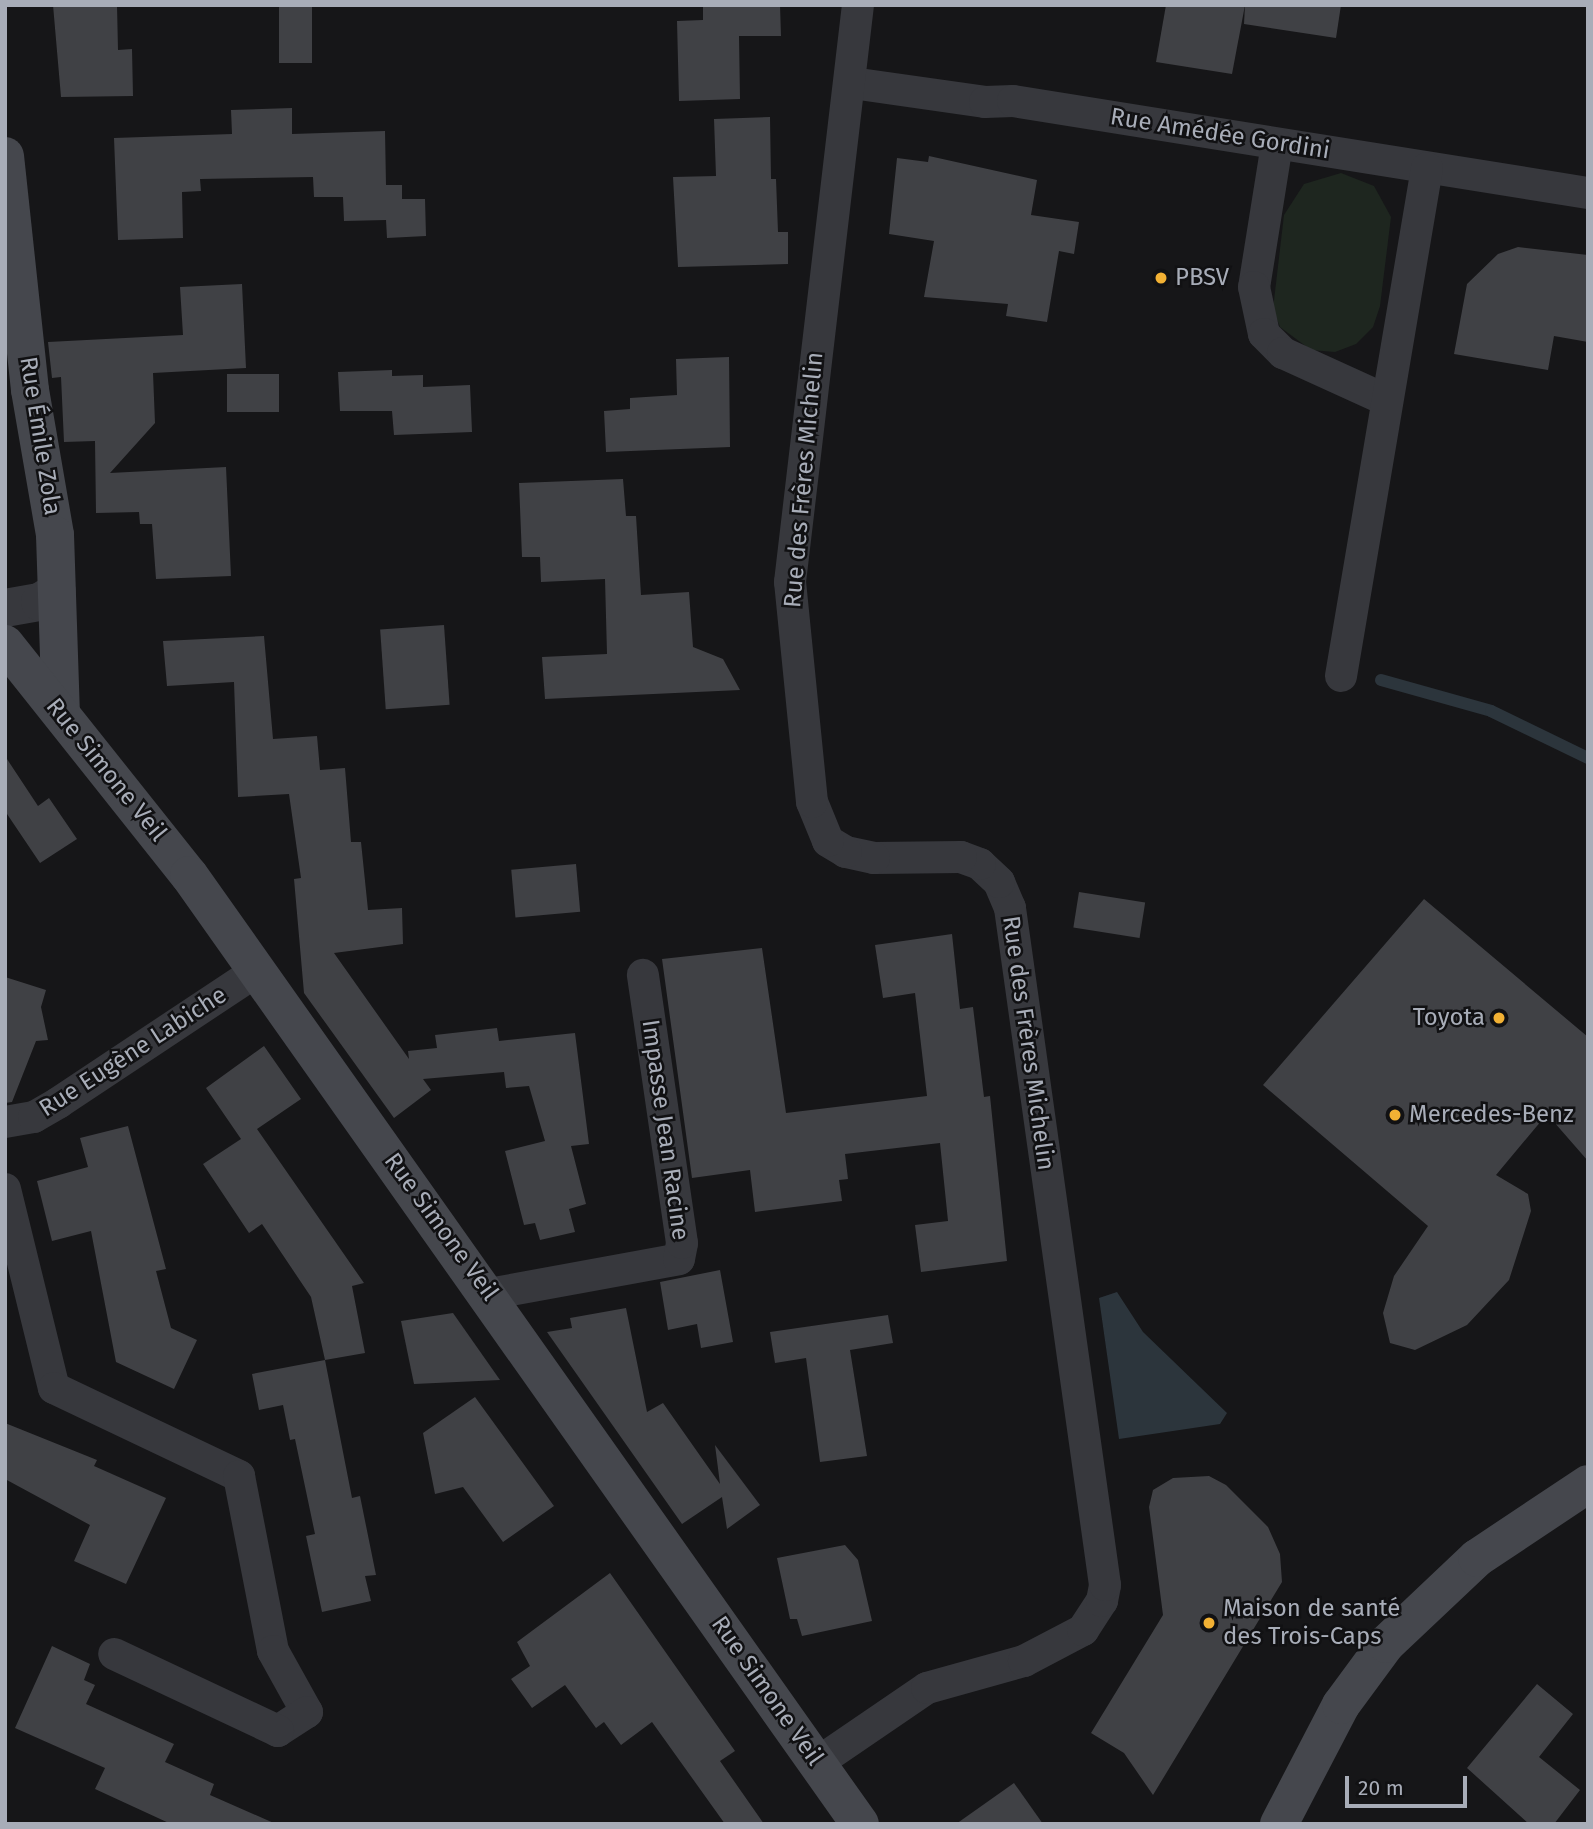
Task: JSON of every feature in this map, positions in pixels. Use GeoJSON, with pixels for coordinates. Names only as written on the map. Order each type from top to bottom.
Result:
{"type":"FeatureCollection","features":[{"type":"Feature","properties":{"kind":"main road","name":"Rue Émile Zola"},"geometry":{"type":"LineString","coordinates":[[5,156],[30,390],[55,535],[61,712]]}},
{"type":"Feature","properties":{"kind":"main road","name":"Rue Simone Veil"},"geometry":{"type":"LineString","coordinates":[[5,644],[61,712],[257,971],[489,1294],[860,1824]]}},
{"type":"Feature","properties":{"kind":"main road"},"geometry":{"type":"LineString","coordinates":[[1279,1824],[1341,1704],[1386,1644],[1477,1558],[1588,1484]]}},
{"type":"Feature","properties":{"kind":"street","name":"Rue des Frères Michelin"},"geometry":{"type":"LineString","coordinates":[[817,1763],[927,1688],[1024,1661],[1083,1630],[1102,1601],[1105,1585],[1010,908],[999,882],[979,864],[961,857],[874,858],[846,852],[823,833],[812,802],[790,582],[839,135],[852,83],[858,5]]}},
{"type":"Feature","properties":{"kind":"street","name":"Rue Amédée Gordini"},"geometry":{"type":"LineString","coordinates":[[852,83],[1066,109],[1588,193]]}},
{"type":"Feature","properties":{"kind":"street"},"geometry":{"type":"LineString","coordinates":[[1278,144],[1254,287],[1264,334],[1283,354],[1384,399]]}},
{"type":"Feature","properties":{"kind":"street"},"geometry":{"type":"LineString","coordinates":[[1341,676],[1384,399],[1427,168]]}},
{"type":"Feature","properties":{"kind":"street"},"geometry":{"type":"LineString","coordinates":[[5,608],[40,602],[57,591]]}},
{"type":"Feature","properties":{"kind":"street","name":"Rue Eugène Labiche"},"geometry":{"type":"LineString","coordinates":[[5,1122],[34,1117],[58,1104],[257,971]]}},
{"type":"Feature","properties":{"kind":"street","name":"Impasse Jean Racine"},"geometry":{"type":"LineString","coordinates":[[489,1294],[679,1259],[682,1243],[643,975]]}},
{"type":"Feature","properties":{"kind":"street"},"geometry":{"type":"LineString","coordinates":[[5,1189],[54,1388],[239,1476],[273,1651],[307,1712],[278,1731],[114,1654]]}},
{"type":"Feature","properties":{"kind":"shaded area"},"geometry":{"type":"Polygon","coordinates":[[[1341,173],[1374,186],[1391,217],[1380,306],[1373,327],[1356,344],[1335,352],[1311,350],[1280,327],[1273,309],[1284,215],[1304,184],[1341,173]]]}},
{"type":"Feature","properties":{"kind":"shaded area"},"geometry":{"type":"Polygon","coordinates":[[[1117,1292],[1143,1332],[1227,1413],[1220,1424],[1119,1439],[1099,1298],[1117,1292]]]}},
{"type":"Feature","properties":{"kind":"building"},"geometry":{"type":"Polygon","coordinates":[[[53,5],[117,5],[118,50],[132,49],[133,96],[61,97],[53,5]]]}},
{"type":"Feature","properties":{"kind":"building"},"geometry":{"type":"Polygon","coordinates":[[[279,5],[312,5],[312,63],[279,63],[279,5]]]}},
{"type":"Feature","properties":{"kind":"building"},"geometry":{"type":"Polygon","coordinates":[[[703,5],[780,5],[781,36],[739,36],[740,99],[679,101],[677,21],[703,20],[703,5]]]}},
{"type":"Feature","properties":{"kind":"building"},"geometry":{"type":"Polygon","coordinates":[[[1166,5],[1245,5],[1232,74],[1156,62],[1166,5]]]}},
{"type":"Feature","properties":{"kind":"building"},"geometry":{"type":"Polygon","coordinates":[[[1245,5],[1341,5],[1336,38],[1244,24],[1245,5]]]}},
{"type":"Feature","properties":{"kind":"building"},"geometry":{"type":"Polygon","coordinates":[[[292,108],[292,134],[385,131],[386,185],[402,185],[402,199],[425,199],[426,236],[387,238],[386,220],[344,221],[343,197],[314,197],[313,177],[200,179],[201,191],[182,192],[183,238],[118,240],[114,138],[232,134],[231,110],[292,108]]]}},
{"type":"Feature","properties":{"kind":"building"},"geometry":{"type":"Polygon","coordinates":[[[770,117],[771,179],[776,179],[778,232],[788,232],[788,264],[678,267],[673,177],[716,176],[714,119],[770,117]]]}},
{"type":"Feature","properties":{"kind":"building"},"geometry":{"type":"Polygon","coordinates":[[[929,156],[1037,180],[1031,215],[1079,222],[1074,254],[1059,251],[1047,322],[1006,316],[1008,304],[924,297],[934,241],[889,234],[897,158],[928,162],[929,156]]]}},
{"type":"Feature","properties":{"kind":"building"},"geometry":{"type":"Polygon","coordinates":[[[1518,247],[1588,255],[1588,342],[1554,336],[1548,370],[1454,354],[1467,284],[1498,254],[1518,247]]]}},
{"type":"Feature","properties":{"kind":"building"},"geometry":{"type":"Polygon","coordinates":[[[242,284],[246,368],[153,373],[155,423],[110,473],[226,467],[231,576],[156,579],[152,524],[140,524],[139,512],[96,513],[95,441],[64,442],[61,377],[52,378],[48,342],[183,335],[180,287],[242,284]]]}},
{"type":"Feature","properties":{"kind":"building"},"geometry":{"type":"Polygon","coordinates":[[[729,357],[730,447],[606,452],[604,411],[630,409],[630,398],[677,395],[676,359],[729,357]]]}},
{"type":"Feature","properties":{"kind":"building"},"geometry":{"type":"Polygon","coordinates":[[[392,370],[392,376],[423,375],[423,387],[470,385],[472,432],[394,435],[392,411],[340,411],[338,372],[392,370]]]}},
{"type":"Feature","properties":{"kind":"building"},"geometry":{"type":"Polygon","coordinates":[[[227,374],[279,374],[279,412],[227,412],[227,374]]]}},
{"type":"Feature","properties":{"kind":"building"},"geometry":{"type":"Polygon","coordinates":[[[623,479],[626,516],[636,516],[641,595],[689,592],[693,647],[723,659],[740,690],[545,699],[542,657],[607,654],[605,579],[541,582],[540,557],[522,557],[519,483],[623,479]]]}},
{"type":"Feature","properties":{"kind":"building"},"geometry":{"type":"Polygon","coordinates":[[[444,625],[450,705],[386,709],[380,629],[444,625]]]}},
{"type":"Feature","properties":{"kind":"building"},"geometry":{"type":"Polygon","coordinates":[[[264,636],[273,739],[317,736],[320,770],[345,768],[351,842],[361,842],[368,910],[402,908],[403,944],[334,953],[409,1059],[408,1051],[437,1048],[435,1035],[497,1028],[499,1041],[575,1033],[589,1144],[571,1146],[586,1204],[569,1209],[575,1232],[540,1240],[535,1223],[524,1225],[505,1151],[545,1141],[529,1086],[506,1088],[504,1072],[423,1079],[431,1090],[394,1118],[304,993],[294,879],[301,878],[289,794],[238,797],[234,682],[167,686],[163,641],[264,636]]]}},
{"type":"Feature","properties":{"kind":"building"},"geometry":{"type":"Polygon","coordinates":[[[5,756],[38,806],[49,798],[77,839],[40,863],[5,811],[5,756]]]}},
{"type":"Feature","properties":{"kind":"building"},"geometry":{"type":"Polygon","coordinates":[[[576,864],[580,912],[515,917],[511,870],[576,864]]]}},
{"type":"Feature","properties":{"kind":"building"},"geometry":{"type":"Polygon","coordinates":[[[1079,892],[1145,902],[1140,938],[1073,928],[1079,892]]]}},
{"type":"Feature","properties":{"kind":"building"},"geometry":{"type":"Polygon","coordinates":[[[1424,899],[1588,1037],[1588,1161],[1547,1114],[1496,1175],[1528,1194],[1531,1211],[1509,1280],[1467,1325],[1415,1350],[1390,1343],[1383,1313],[1394,1276],[1428,1226],[1263,1085],[1424,899]]]}},
{"type":"Feature","properties":{"kind":"building"},"geometry":{"type":"Polygon","coordinates":[[[952,934],[960,1009],[973,1007],[984,1097],[990,1096],[1007,1261],[921,1272],[915,1225],[948,1221],[940,1143],[845,1154],[848,1179],[839,1180],[842,1201],[755,1212],[750,1170],[692,1178],[662,959],[762,948],[786,1113],[927,1096],[915,993],[883,998],[875,945],[952,934]]]}},
{"type":"Feature","properties":{"kind":"building"},"geometry":{"type":"Polygon","coordinates":[[[5,977],[46,990],[41,1007],[48,1040],[36,1041],[12,1102],[5,1103],[5,977]]]}},
{"type":"Feature","properties":{"kind":"building"},"geometry":{"type":"Polygon","coordinates":[[[264,1046],[301,1099],[257,1129],[364,1283],[352,1286],[365,1353],[325,1360],[311,1297],[262,1224],[249,1233],[203,1164],[241,1139],[206,1088],[264,1046]]]}},
{"type":"Feature","properties":{"kind":"building"},"geometry":{"type":"Polygon","coordinates":[[[128,1126],[166,1269],[156,1271],[171,1328],[197,1340],[174,1389],[116,1362],[91,1231],[52,1241],[37,1181],[88,1167],[80,1138],[128,1126]]]}},
{"type":"Feature","properties":{"kind":"building"},"geometry":{"type":"Polygon","coordinates":[[[720,1270],[733,1342],[701,1348],[697,1324],[668,1330],[660,1282],[720,1270]]]}},
{"type":"Feature","properties":{"kind":"building"},"geometry":{"type":"Polygon","coordinates":[[[626,1308],[647,1412],[663,1403],[720,1484],[715,1445],[760,1505],[727,1529],[722,1497],[682,1524],[547,1332],[572,1328],[570,1318],[626,1308]]]}},
{"type":"Feature","properties":{"kind":"building"},"geometry":{"type":"Polygon","coordinates":[[[453,1313],[500,1380],[414,1384],[401,1321],[453,1313]]]}},
{"type":"Feature","properties":{"kind":"building"},"geometry":{"type":"Polygon","coordinates":[[[888,1315],[893,1343],[850,1350],[867,1456],[820,1462],[806,1358],[775,1363],[770,1332],[888,1315]]]}},
{"type":"Feature","properties":{"kind":"building"},"geometry":{"type":"Polygon","coordinates":[[[325,1360],[352,1498],[360,1496],[376,1575],[365,1576],[371,1601],[322,1612],[306,1536],[315,1534],[295,1439],[290,1440],[283,1405],[259,1410],[252,1374],[325,1360]]]}},
{"type":"Feature","properties":{"kind":"building"},"geometry":{"type":"Polygon","coordinates":[[[475,1397],[554,1506],[503,1542],[463,1487],[435,1494],[423,1433],[475,1397]]]}},
{"type":"Feature","properties":{"kind":"building"},"geometry":{"type":"Polygon","coordinates":[[[5,1423],[97,1460],[94,1466],[166,1498],[126,1584],[74,1561],[90,1525],[5,1479],[5,1423]]]}},
{"type":"Feature","properties":{"kind":"building","name":"Maison de santé des Trois-Caps"},"geometry":{"type":"Polygon","coordinates":[[[1209,1476],[1226,1485],[1268,1527],[1280,1554],[1282,1582],[1153,1795],[1124,1753],[1091,1733],[1163,1615],[1149,1507],[1153,1490],[1173,1478],[1209,1476]]]}},
{"type":"Feature","properties":{"kind":"building"},"geometry":{"type":"Polygon","coordinates":[[[845,1545],[858,1560],[872,1621],[802,1636],[797,1619],[790,1619],[777,1558],[845,1545]]]}},
{"type":"Feature","properties":{"kind":"building"},"geometry":{"type":"Polygon","coordinates":[[[610,1573],[735,1751],[720,1761],[764,1824],[725,1824],[652,1722],[621,1745],[604,1722],[596,1728],[565,1685],[532,1708],[511,1679],[530,1666],[517,1642],[610,1573]]]}},
{"type":"Feature","properties":{"kind":"building"},"geometry":{"type":"Polygon","coordinates":[[[52,1646],[90,1664],[84,1680],[95,1685],[86,1704],[174,1744],[165,1762],[214,1784],[210,1795],[276,1824],[171,1824],[95,1789],[105,1768],[15,1728],[52,1646]]]}},
{"type":"Feature","properties":{"kind":"building"},"geometry":{"type":"Polygon","coordinates":[[[1537,1684],[1573,1714],[1539,1757],[1580,1790],[1554,1824],[1529,1824],[1467,1768],[1537,1684]]]}},
{"type":"Feature","properties":{"kind":"building"},"geometry":{"type":"Polygon","coordinates":[[[1014,1783],[1043,1824],[956,1824],[1014,1783]]]}},
{"type":"Feature","properties":{"kind":"waterway"},"geometry":{"type":"LineString","coordinates":[[1381,680],[1491,711],[1588,758]]}},
{"type":"Feature","properties":{"kind":"place","name":"PBSV"},"geometry":{"type":"Point","coordinates":[1161,278]}},
{"type":"Feature","properties":{"kind":"place","name":"Toyota"},"geometry":{"type":"Point","coordinates":[1499,1018]}},
{"type":"Feature","properties":{"kind":"place","name":"Mercedes-Benz"},"geometry":{"type":"Point","coordinates":[1395,1115]}},
{"type":"Feature","properties":{"kind":"place","name":"Maison de santé des Trois-Caps"},"geometry":{"type":"Point","coordinates":[1209,1623]}}]}
